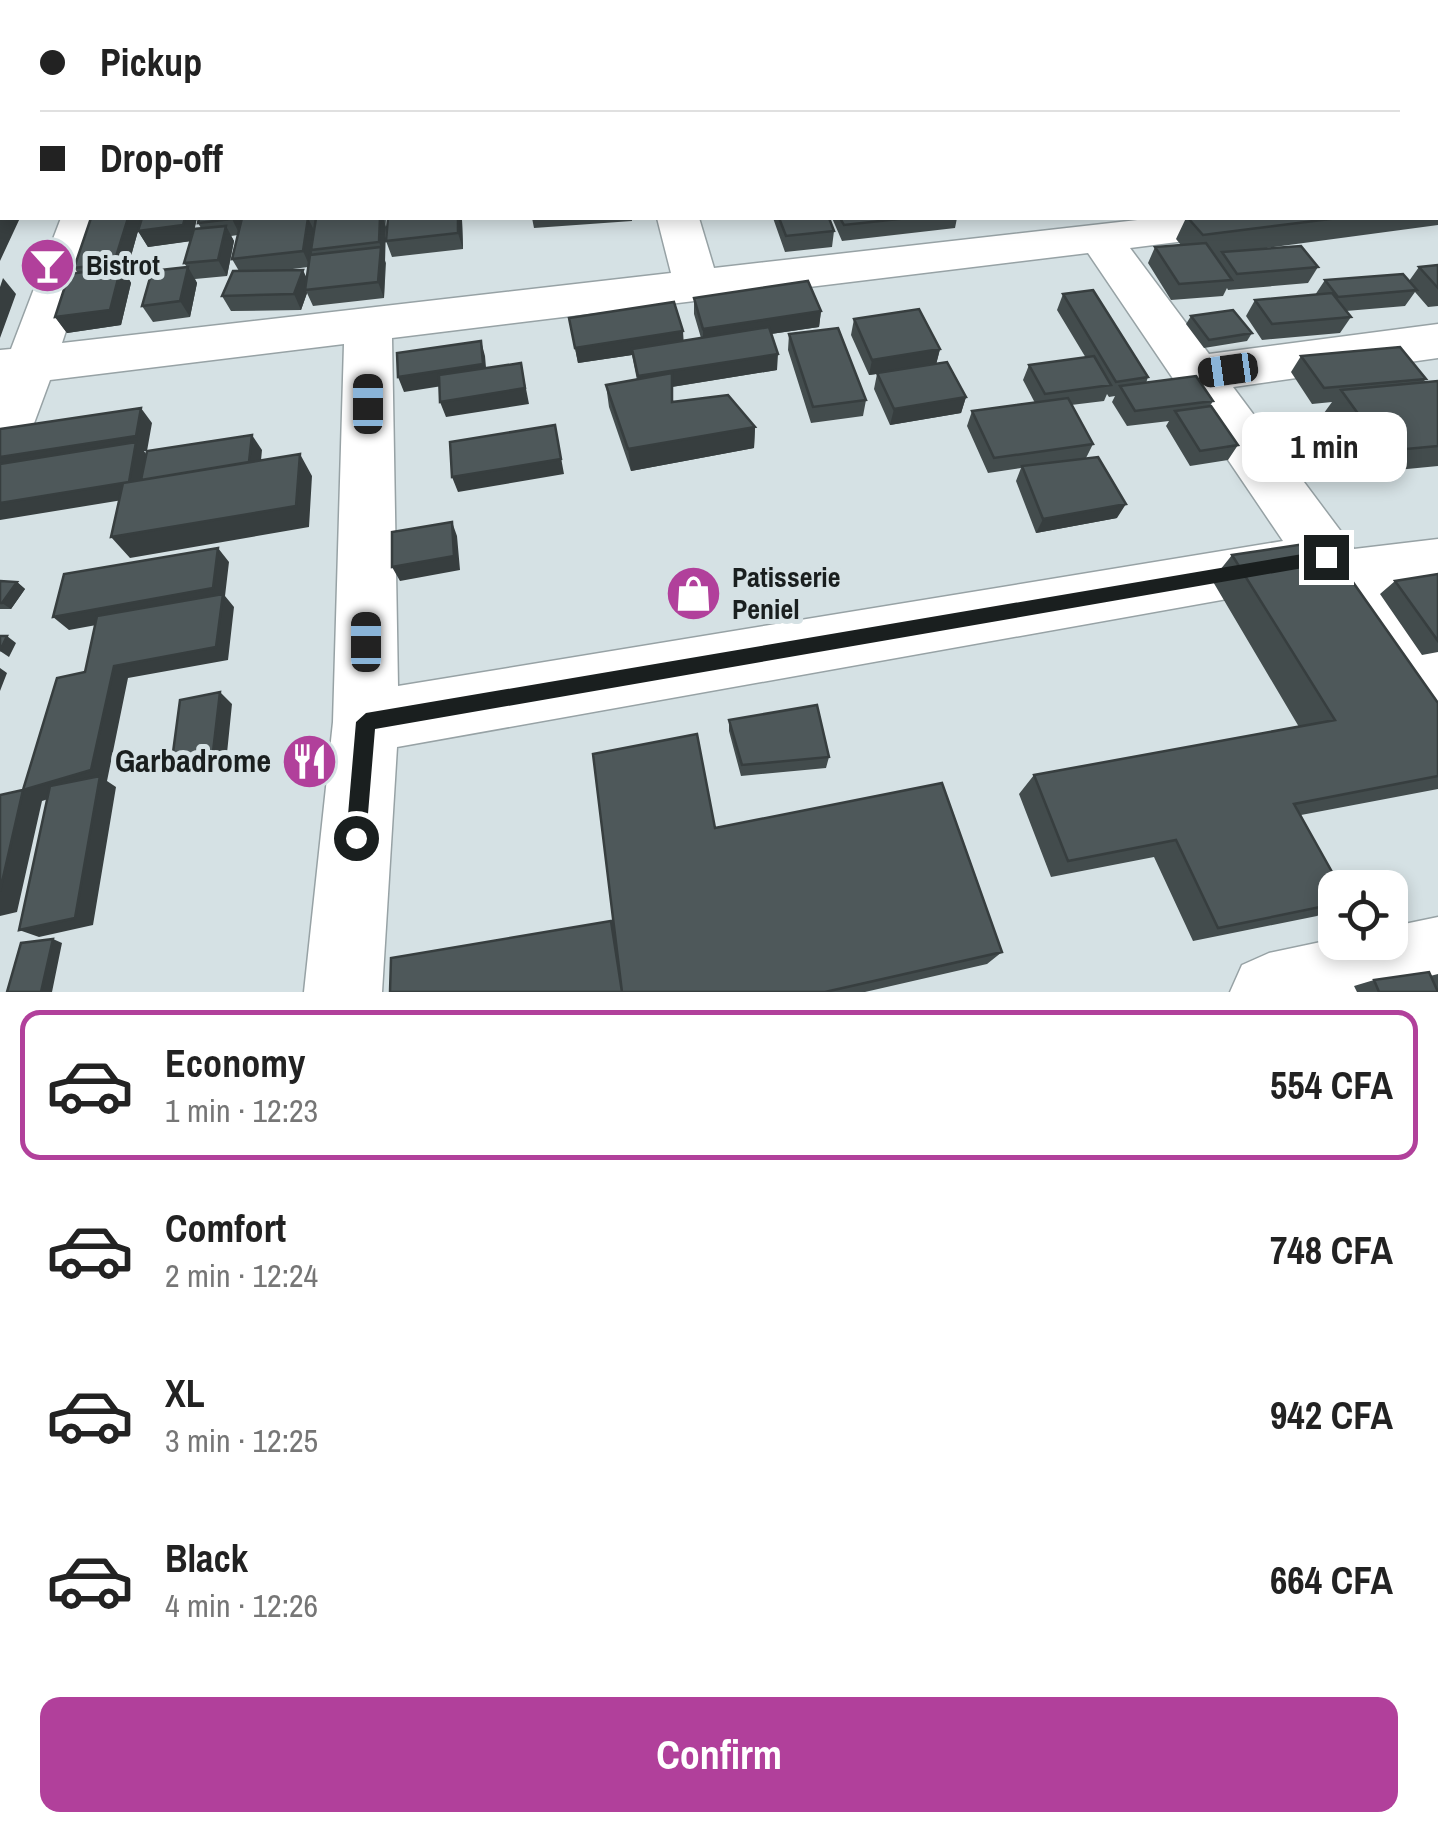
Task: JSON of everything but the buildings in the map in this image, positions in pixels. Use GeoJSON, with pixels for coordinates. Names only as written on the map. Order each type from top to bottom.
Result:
{"type":"FeatureCollection","features":[{"type":"Feature","properties":{"kind":"street"},"geometry":{"type":"LineString","coordinates":[[0,450],[15,367],[81,220]]}},
{"type":"Feature","properties":{"kind":"street"},"geometry":{"type":"LineString","coordinates":[[679,220],[696,284]]}},
{"type":"Feature","properties":{"kind":"street"},"geometry":{"type":"LineString","coordinates":[[15,367],[696,284],[1011,232],[1100,238],[1248,220]]}},
{"type":"Feature","properties":{"kind":"street"},"geometry":{"type":"LineString","coordinates":[[1100,238],[1333,567],[1438,697]]}},
{"type":"Feature","properties":{"kind":"street"},"geometry":{"type":"LineString","coordinates":[[343,992],[366,722],[368,325]]}},
{"type":"Feature","properties":{"kind":"street"},"geometry":{"type":"LineString","coordinates":[[1195,374],[1438,341]]}},
{"type":"Feature","properties":{"kind":"street"},"geometry":{"type":"LineString","coordinates":[[366,722],[1333,567],[1438,563]]}},
{"type":"Feature","properties":{"kind":"street"},"geometry":{"type":"LineString","coordinates":[[1269,992],[1438,954]]}},
{"type":"Feature","properties":{"kind":"place","name":"Bistrot"},"geometry":{"type":"Point","coordinates":[47,265]}},
{"type":"Feature","properties":{"kind":"place","name":"Patisserie Peniel"},"geometry":{"type":"Point","coordinates":[693,593]}},
{"type":"Feature","properties":{"kind":"place","name":"Garbadrome"},"geometry":{"type":"Point","coordinates":[310,761]}},
{"type":"Feature","properties":{"kind":"route"},"geometry":{"type":"LineString","coordinates":[[356,838],[366,722],[890,635],[1326,557]]}}]}
